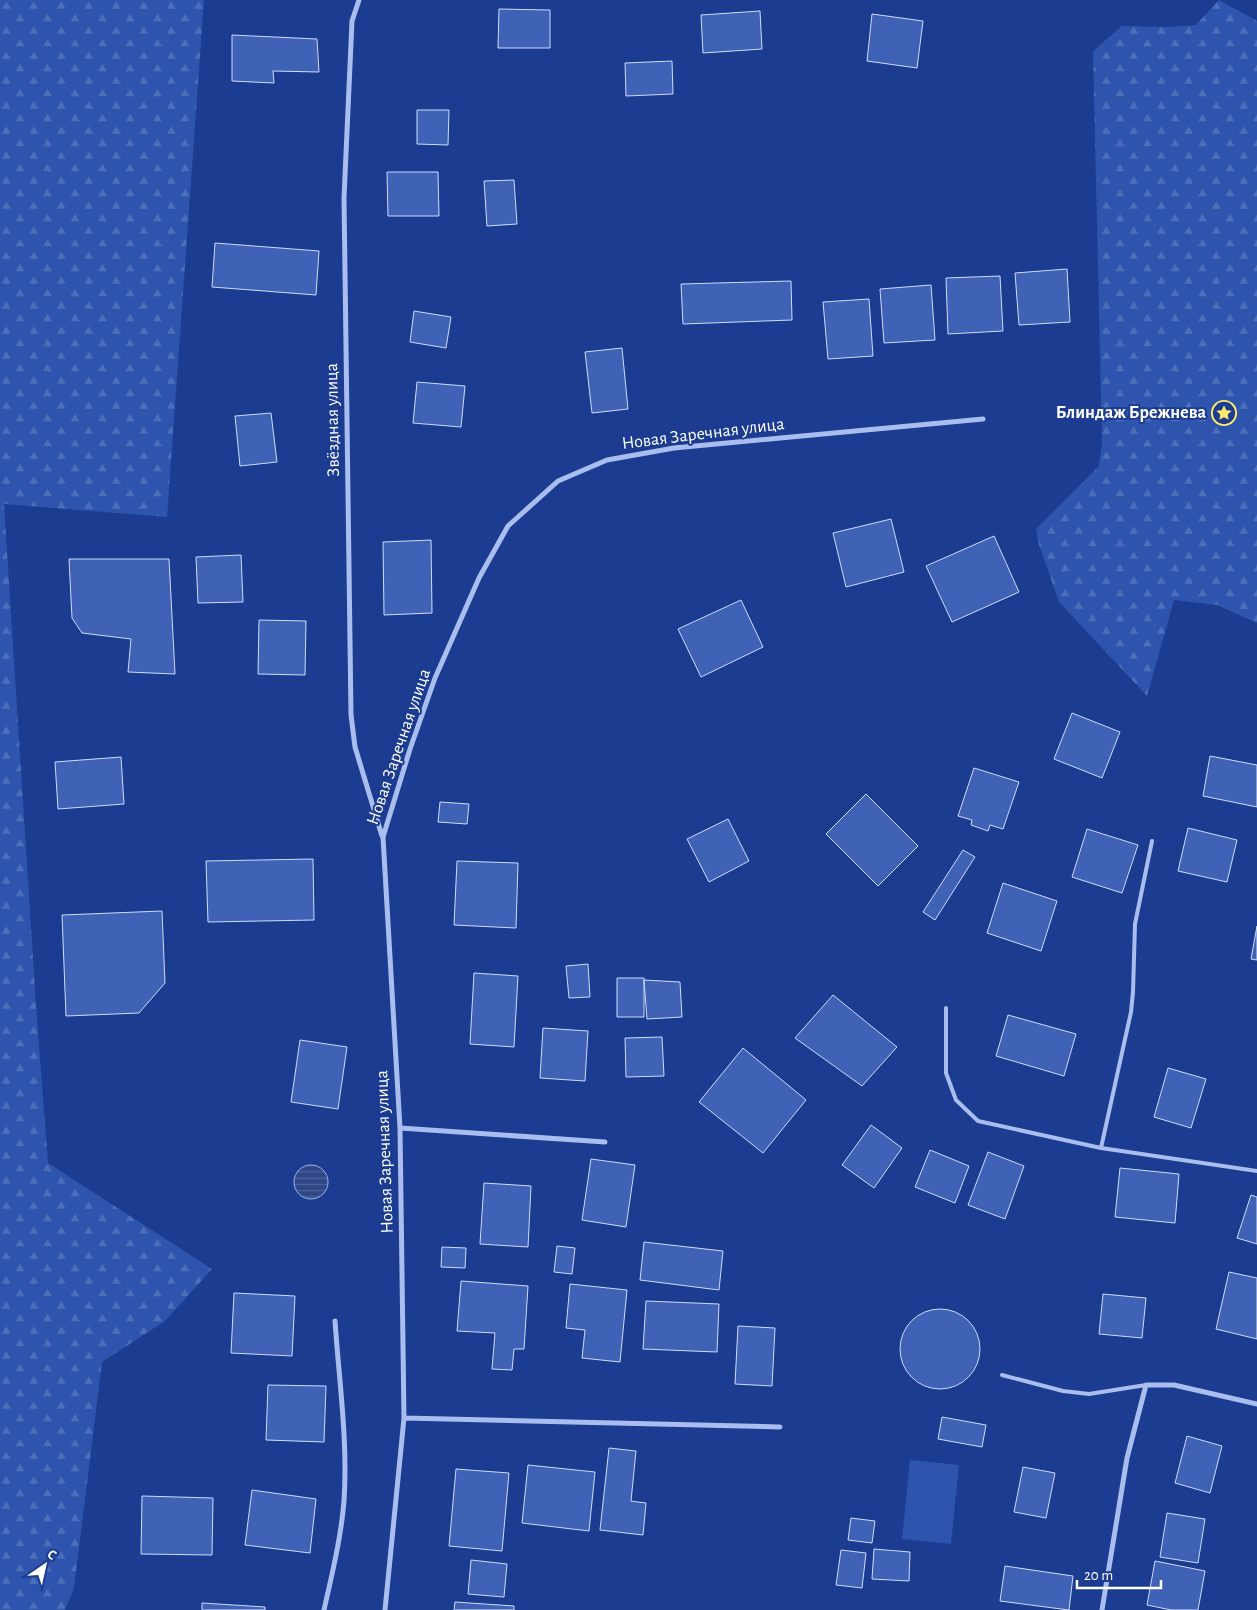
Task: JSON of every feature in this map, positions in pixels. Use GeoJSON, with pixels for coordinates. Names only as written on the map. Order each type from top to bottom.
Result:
{"type":"FeatureCollection","features":[{"type":"Feature","properties":{"kind":"street","name":"Звёздная улица"},"geometry":{"type":"LineString","coordinates":[[359,0],[352,21],[344,198],[351,714],[355,747],[383,836]]}},
{"type":"Feature","properties":{"kind":"street","name":"Новая Заречная улица"},"geometry":{"type":"LineString","coordinates":[[385,1610],[404,1418],[400,1128],[383,836],[410,749],[436,678],[479,578],[508,526],[558,481],[607,460],[674,448],[983,419]]}},
{"type":"Feature","properties":{"kind":"street"},"geometry":{"type":"LineString","coordinates":[[400,1128],[605,1142]]}},
{"type":"Feature","properties":{"kind":"street"},"geometry":{"type":"LineString","coordinates":[[324,1610],[338,1549],[344,1501],[344,1452],[335,1321]]}},
{"type":"Feature","properties":{"kind":"street"},"geometry":{"type":"LineString","coordinates":[[1102,1610],[1127,1458],[1146,1385],[1174,1385],[1257,1404]]}},
{"type":"Feature","properties":{"kind":"street"},"geometry":{"type":"LineString","coordinates":[[404,1418],[780,1427]]}},
{"type":"Feature","properties":{"kind":"lane"},"geometry":{"type":"LineString","coordinates":[[1101,1148],[1134,992],[1135,924],[1152,841]]}},
{"type":"Feature","properties":{"kind":"lane"},"geometry":{"type":"LineString","coordinates":[[946,1008],[946,1073],[956,1100],[978,1121],[1101,1148],[1257,1171]]}},
{"type":"Feature","properties":{"kind":"lane"},"geometry":{"type":"LineString","coordinates":[[1002,1375],[1063,1391],[1090,1394],[1146,1385]]}},
{"type":"Feature","properties":{"kind":"green space"},"geometry":{"type":"Polygon","coordinates":[[[0,0],[204,0],[167,517],[4,504],[48,1163],[212,1269],[165,1321],[102,1362],[74,1588],[65,1610],[0,1610],[0,0]]]}},
{"type":"Feature","properties":{"kind":"green space"},"geometry":{"type":"Polygon","coordinates":[[[1219,0],[1257,21],[1257,623],[1217,605],[1174,600],[1147,696],[1059,602],[1039,545],[1036,529],[1099,466],[1102,442],[1093,51],[1122,26],[1167,27],[1196,25],[1219,0]]]}},
{"type":"Feature","properties":{"kind":"green space"},"geometry":{"type":"Polygon","coordinates":[[[910,1460],[959,1465],[951,1544],[902,1539],[910,1460]]]}},
{"type":"Feature","properties":{"kind":"shaded area"},"geometry":{"type":"Polygon","coordinates":[[[311,1165],[318,1166],[323,1170],[327,1175],[327,1189],[323,1194],[318,1198],[311,1199],[304,1198],[299,1194],[295,1189],[294,1182],[295,1175],[299,1170],[304,1166],[311,1165]]]}},
{"type":"Feature","properties":{"kind":"building"},"geometry":{"type":"Polygon","coordinates":[[[499,9],[550,10],[550,48],[498,48],[499,9]]]}},
{"type":"Feature","properties":{"kind":"building"},"geometry":{"type":"Polygon","coordinates":[[[760,11],[762,49],[703,53],[701,15],[760,11]]]}},
{"type":"Feature","properties":{"kind":"building"},"geometry":{"type":"Polygon","coordinates":[[[872,14],[923,21],[917,68],[867,61],[872,14]]]}},
{"type":"Feature","properties":{"kind":"building"},"geometry":{"type":"Polygon","coordinates":[[[232,35],[317,39],[319,72],[273,71],[274,83],[232,81],[232,35]]]}},
{"type":"Feature","properties":{"kind":"building"},"geometry":{"type":"Polygon","coordinates":[[[672,61],[673,94],[626,96],[625,63],[672,61]]]}},
{"type":"Feature","properties":{"kind":"building"},"geometry":{"type":"Polygon","coordinates":[[[417,110],[449,110],[448,145],[417,144],[417,110]]]}},
{"type":"Feature","properties":{"kind":"building"},"geometry":{"type":"Polygon","coordinates":[[[387,172],[438,172],[439,216],[388,216],[387,172]]]}},
{"type":"Feature","properties":{"kind":"building"},"geometry":{"type":"Polygon","coordinates":[[[514,180],[517,224],[487,226],[484,181],[514,180]]]}},
{"type":"Feature","properties":{"kind":"building"},"geometry":{"type":"Polygon","coordinates":[[[215,243],[319,251],[316,295],[212,287],[215,243]]]}},
{"type":"Feature","properties":{"kind":"building"},"geometry":{"type":"Polygon","coordinates":[[[1067,269],[1070,322],[1019,325],[1015,273],[1067,269]]]}},
{"type":"Feature","properties":{"kind":"building"},"geometry":{"type":"Polygon","coordinates":[[[1000,276],[1003,331],[948,334],[946,278],[1000,276]]]}},
{"type":"Feature","properties":{"kind":"building"},"geometry":{"type":"Polygon","coordinates":[[[791,281],[792,320],[683,324],[681,284],[791,281]]]}},
{"type":"Feature","properties":{"kind":"building"},"geometry":{"type":"Polygon","coordinates":[[[931,285],[935,340],[884,343],[880,289],[931,285]]]}},
{"type":"Feature","properties":{"kind":"building"},"geometry":{"type":"Polygon","coordinates":[[[869,299],[873,356],[828,359],[823,302],[869,299]]]}},
{"type":"Feature","properties":{"kind":"building"},"geometry":{"type":"Polygon","coordinates":[[[414,311],[451,317],[446,348],[410,342],[414,311]]]}},
{"type":"Feature","properties":{"kind":"building"},"geometry":{"type":"Polygon","coordinates":[[[622,348],[628,409],[592,413],[585,352],[622,348]]]}},
{"type":"Feature","properties":{"kind":"building"},"geometry":{"type":"Polygon","coordinates":[[[417,382],[465,386],[461,427],[413,423],[417,382]]]}},
{"type":"Feature","properties":{"kind":"building"},"geometry":{"type":"Polygon","coordinates":[[[271,413],[277,462],[240,466],[235,416],[271,413]]]}},
{"type":"Feature","properties":{"kind":"building"},"geometry":{"type":"Polygon","coordinates":[[[891,519],[904,572],[846,587],[833,533],[891,519]]]}},
{"type":"Feature","properties":{"kind":"building"},"geometry":{"type":"Polygon","coordinates":[[[994,536],[1019,592],[952,622],[926,566],[994,536]]]}},
{"type":"Feature","properties":{"kind":"building"},"geometry":{"type":"Polygon","coordinates":[[[431,540],[432,613],[384,615],[383,542],[431,540]]]}},
{"type":"Feature","properties":{"kind":"building"},"geometry":{"type":"Polygon","coordinates":[[[241,555],[243,602],[198,603],[196,557],[241,555]]]}},
{"type":"Feature","properties":{"kind":"building"},"geometry":{"type":"Polygon","coordinates":[[[69,559],[169,559],[175,674],[128,672],[131,639],[82,633],[72,618],[69,559]]]}},
{"type":"Feature","properties":{"kind":"building"},"geometry":{"type":"Polygon","coordinates":[[[741,600],[763,647],[701,677],[678,629],[741,600]]]}},
{"type":"Feature","properties":{"kind":"building"},"geometry":{"type":"Polygon","coordinates":[[[259,620],[306,621],[305,675],[258,674],[259,620]]]}},
{"type":"Feature","properties":{"kind":"building"},"geometry":{"type":"Polygon","coordinates":[[[1072,713],[1120,732],[1102,778],[1054,759],[1072,713]]]}},
{"type":"Feature","properties":{"kind":"building"},"geometry":{"type":"Polygon","coordinates":[[[1210,756],[1257,765],[1257,807],[1203,796],[1210,756]]]}},
{"type":"Feature","properties":{"kind":"building"},"geometry":{"type":"Polygon","coordinates":[[[121,757],[124,804],[58,809],[55,762],[121,757]]]}},
{"type":"Feature","properties":{"kind":"building"},"geometry":{"type":"Polygon","coordinates":[[[974,768],[1019,782],[1003,829],[990,825],[988,831],[971,825],[972,820],[958,816],[974,768]]]}},
{"type":"Feature","properties":{"kind":"building"},"geometry":{"type":"Polygon","coordinates":[[[866,794],[918,846],[878,886],[826,834],[866,794]]]}},
{"type":"Feature","properties":{"kind":"building"},"geometry":{"type":"Polygon","coordinates":[[[440,802],[469,804],[467,824],[438,822],[440,802]]]}},
{"type":"Feature","properties":{"kind":"building"},"geometry":{"type":"Polygon","coordinates":[[[728,819],[749,861],[709,882],[687,839],[728,819]]]}},
{"type":"Feature","properties":{"kind":"building"},"geometry":{"type":"Polygon","coordinates":[[[1188,828],[1237,840],[1227,882],[1178,871],[1188,828]]]}},
{"type":"Feature","properties":{"kind":"building"},"geometry":{"type":"Polygon","coordinates":[[[1087,829],[1138,845],[1122,893],[1072,877],[1087,829]]]}},
{"type":"Feature","properties":{"kind":"building"},"geometry":{"type":"Polygon","coordinates":[[[963,850],[975,857],[935,920],[923,912],[963,850]]]}},
{"type":"Feature","properties":{"kind":"building"},"geometry":{"type":"Polygon","coordinates":[[[313,859],[314,920],[208,922],[206,861],[313,859]]]}},
{"type":"Feature","properties":{"kind":"building"},"geometry":{"type":"Polygon","coordinates":[[[457,861],[518,863],[516,928],[454,925],[457,861]]]}},
{"type":"Feature","properties":{"kind":"building"},"geometry":{"type":"Polygon","coordinates":[[[1003,883],[1057,901],[1041,951],[987,933],[1003,883]]]}},
{"type":"Feature","properties":{"kind":"building"},"geometry":{"type":"Polygon","coordinates":[[[162,911],[165,983],[139,1013],[66,1016],[62,915],[162,911]]]}},
{"type":"Feature","properties":{"kind":"building"},"geometry":{"type":"Polygon","coordinates":[[[1257,926],[1257,960],[1251,959],[1257,926]]]}},
{"type":"Feature","properties":{"kind":"building"},"geometry":{"type":"Polygon","coordinates":[[[588,964],[590,997],[569,998],[566,966],[588,964]]]}},
{"type":"Feature","properties":{"kind":"building"},"geometry":{"type":"Polygon","coordinates":[[[474,973],[518,976],[514,1047],[470,1044],[474,973]]]}},
{"type":"Feature","properties":{"kind":"building"},"geometry":{"type":"Polygon","coordinates":[[[617,978],[644,978],[644,1017],[617,1017],[617,978]]]}},
{"type":"Feature","properties":{"kind":"building"},"geometry":{"type":"Polygon","coordinates":[[[644,980],[680,982],[682,1017],[647,1019],[644,980]]]}},
{"type":"Feature","properties":{"kind":"building"},"geometry":{"type":"Polygon","coordinates":[[[833,995],[897,1047],[862,1086],[795,1038],[833,995]]]}},
{"type":"Feature","properties":{"kind":"building"},"geometry":{"type":"Polygon","coordinates":[[[1008,1015],[1076,1034],[1064,1076],[996,1056],[1008,1015]]]}},
{"type":"Feature","properties":{"kind":"building"},"geometry":{"type":"Polygon","coordinates":[[[543,1028],[588,1031],[585,1081],[540,1078],[543,1028]]]}},
{"type":"Feature","properties":{"kind":"building"},"geometry":{"type":"Polygon","coordinates":[[[662,1037],[664,1076],[626,1077],[625,1038],[662,1037]]]}},
{"type":"Feature","properties":{"kind":"building"},"geometry":{"type":"Polygon","coordinates":[[[300,1040],[347,1047],[338,1109],[291,1102],[300,1040]]]}},
{"type":"Feature","properties":{"kind":"building"},"geometry":{"type":"Polygon","coordinates":[[[743,1048],[806,1100],[763,1153],[699,1102],[743,1048]]]}},
{"type":"Feature","properties":{"kind":"building"},"geometry":{"type":"Polygon","coordinates":[[[1168,1068],[1206,1079],[1191,1128],[1154,1117],[1168,1068]]]}},
{"type":"Feature","properties":{"kind":"building"},"geometry":{"type":"Polygon","coordinates":[[[871,1125],[902,1148],[874,1188],[842,1165],[871,1125]]]}},
{"type":"Feature","properties":{"kind":"building"},"geometry":{"type":"Polygon","coordinates":[[[930,1150],[969,1166],[955,1203],[915,1187],[930,1150]]]}},
{"type":"Feature","properties":{"kind":"building"},"geometry":{"type":"Polygon","coordinates":[[[988,1152],[1024,1166],[1005,1219],[968,1205],[988,1152]]]}},
{"type":"Feature","properties":{"kind":"building"},"geometry":{"type":"Polygon","coordinates":[[[591,1159],[635,1165],[626,1227],[582,1220],[591,1159]]]}},
{"type":"Feature","properties":{"kind":"building"},"geometry":{"type":"Polygon","coordinates":[[[1120,1168],[1179,1174],[1175,1223],[1115,1217],[1120,1168]]]}},
{"type":"Feature","properties":{"kind":"building"},"geometry":{"type":"Polygon","coordinates":[[[484,1183],[531,1186],[528,1247],[480,1244],[484,1183]]]}},
{"type":"Feature","properties":{"kind":"building"},"geometry":{"type":"Polygon","coordinates":[[[1251,1195],[1257,1197],[1257,1244],[1237,1238],[1251,1195]]]}},
{"type":"Feature","properties":{"kind":"building"},"geometry":{"type":"Polygon","coordinates":[[[644,1242],[723,1251],[719,1290],[640,1280],[644,1242]]]}},
{"type":"Feature","properties":{"kind":"building"},"geometry":{"type":"Polygon","coordinates":[[[557,1246],[575,1248],[572,1274],[554,1272],[557,1246]]]}},
{"type":"Feature","properties":{"kind":"building"},"geometry":{"type":"Polygon","coordinates":[[[442,1247],[466,1248],[465,1268],[441,1267],[442,1247]]]}},
{"type":"Feature","properties":{"kind":"building"},"geometry":{"type":"Polygon","coordinates":[[[1229,1272],[1257,1278],[1257,1339],[1216,1329],[1229,1272]]]}},
{"type":"Feature","properties":{"kind":"building"},"geometry":{"type":"Polygon","coordinates":[[[461,1281],[528,1286],[524,1349],[514,1349],[512,1370],[492,1369],[495,1333],[457,1331],[461,1281]]]}},
{"type":"Feature","properties":{"kind":"building"},"geometry":{"type":"Polygon","coordinates":[[[570,1284],[627,1290],[620,1362],[582,1358],[585,1330],[566,1328],[570,1284]]]}},
{"type":"Feature","properties":{"kind":"building"},"geometry":{"type":"Polygon","coordinates":[[[234,1293],[295,1296],[292,1356],[231,1353],[234,1293]]]}},
{"type":"Feature","properties":{"kind":"building"},"geometry":{"type":"Polygon","coordinates":[[[1103,1294],[1146,1298],[1142,1338],[1099,1334],[1103,1294]]]}},
{"type":"Feature","properties":{"kind":"building"},"geometry":{"type":"Polygon","coordinates":[[[646,1301],[719,1304],[717,1352],[643,1349],[646,1301]]]}},
{"type":"Feature","properties":{"kind":"building"},"geometry":{"type":"Polygon","coordinates":[[[940,1309],[955,1312],[968,1321],[977,1334],[980,1349],[977,1364],[968,1377],[955,1386],[940,1389],[925,1386],[912,1377],[903,1364],[900,1349],[903,1334],[912,1321],[925,1312],[940,1309]]]}},
{"type":"Feature","properties":{"kind":"building"},"geometry":{"type":"Polygon","coordinates":[[[738,1326],[775,1328],[772,1386],[735,1384],[738,1326]]]}},
{"type":"Feature","properties":{"kind":"building"},"geometry":{"type":"Polygon","coordinates":[[[268,1385],[326,1386],[324,1442],[266,1440],[268,1385]]]}},
{"type":"Feature","properties":{"kind":"building"},"geometry":{"type":"Polygon","coordinates":[[[942,1417],[986,1425],[982,1447],[938,1439],[942,1417]]]}},
{"type":"Feature","properties":{"kind":"building"},"geometry":{"type":"Polygon","coordinates":[[[1187,1436],[1222,1446],[1210,1493],[1175,1483],[1187,1436]]]}},
{"type":"Feature","properties":{"kind":"building"},"geometry":{"type":"Polygon","coordinates":[[[609,1448],[636,1451],[631,1501],[646,1503],[643,1535],[600,1530],[609,1448]]]}},
{"type":"Feature","properties":{"kind":"building"},"geometry":{"type":"Polygon","coordinates":[[[528,1465],[595,1472],[589,1531],[522,1523],[528,1465]]]}},
{"type":"Feature","properties":{"kind":"building"},"geometry":{"type":"Polygon","coordinates":[[[1023,1467],[1055,1473],[1046,1518],[1014,1512],[1023,1467]]]}},
{"type":"Feature","properties":{"kind":"building"},"geometry":{"type":"Polygon","coordinates":[[[456,1469],[509,1473],[502,1551],[449,1546],[456,1469]]]}},
{"type":"Feature","properties":{"kind":"building"},"geometry":{"type":"Polygon","coordinates":[[[252,1490],[316,1499],[310,1553],[245,1545],[252,1490]]]}},
{"type":"Feature","properties":{"kind":"building"},"geometry":{"type":"Polygon","coordinates":[[[142,1496],[213,1498],[212,1555],[141,1554],[142,1496]]]}},
{"type":"Feature","properties":{"kind":"building"},"geometry":{"type":"Polygon","coordinates":[[[1167,1513],[1205,1519],[1198,1563],[1160,1557],[1167,1513]]]}},
{"type":"Feature","properties":{"kind":"building"},"geometry":{"type":"Polygon","coordinates":[[[851,1518],[875,1521],[872,1543],[848,1540],[851,1518]]]}},
{"type":"Feature","properties":{"kind":"building"},"geometry":{"type":"Polygon","coordinates":[[[874,1549],[910,1552],[909,1581],[872,1579],[874,1549]]]}},
{"type":"Feature","properties":{"kind":"building"},"geometry":{"type":"Polygon","coordinates":[[[841,1550],[866,1553],[862,1588],[836,1585],[841,1550]]]}},
{"type":"Feature","properties":{"kind":"building"},"geometry":{"type":"Polygon","coordinates":[[[471,1560],[507,1564],[504,1597],[468,1594],[471,1560]]]}},
{"type":"Feature","properties":{"kind":"building"},"geometry":{"type":"Polygon","coordinates":[[[1155,1561],[1205,1571],[1198,1610],[1171,1610],[1147,1605],[1155,1561]]]}},
{"type":"Feature","properties":{"kind":"building"},"geometry":{"type":"Polygon","coordinates":[[[1005,1566],[1073,1576],[1069,1610],[1000,1601],[1005,1566]]]}},
{"type":"Feature","properties":{"kind":"building"},"geometry":{"type":"Polygon","coordinates":[[[455,1602],[514,1606],[514,1610],[454,1610],[455,1602]]]}},
{"type":"Feature","properties":{"kind":"building"},"geometry":{"type":"Polygon","coordinates":[[[202,1603],[265,1607],[265,1610],[202,1610],[202,1603]]]}},
{"type":"Feature","properties":{"kind":"place","name":"Блиндаж Брежнева"},"geometry":{"type":"Point","coordinates":[1224,413]}}]}
